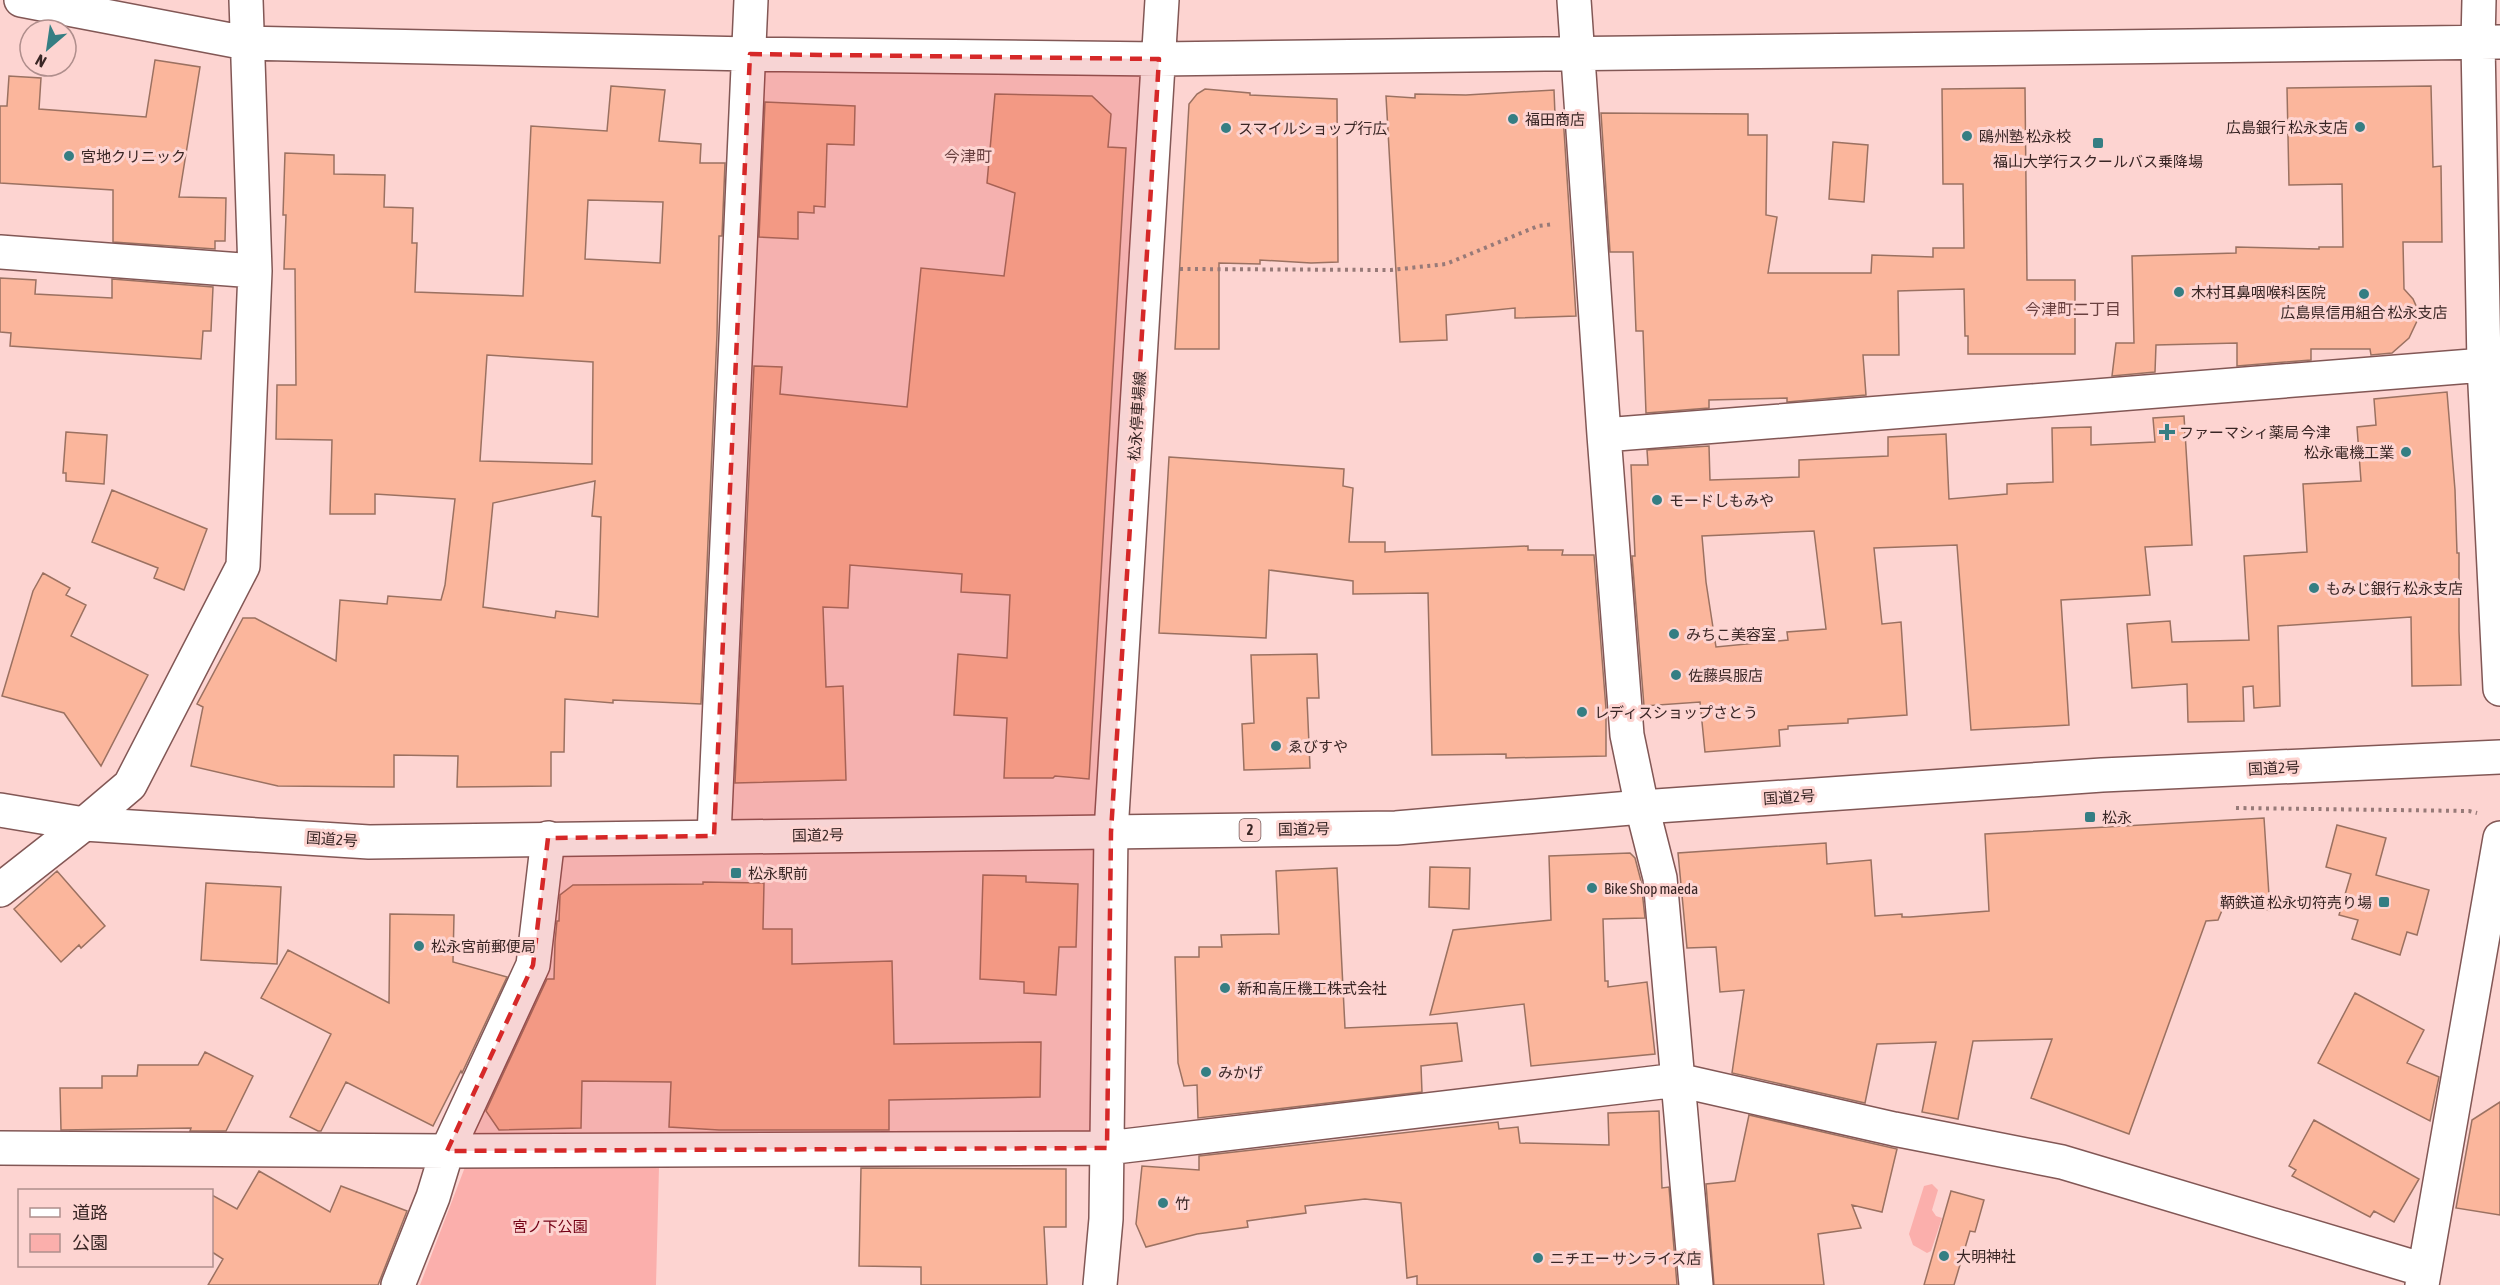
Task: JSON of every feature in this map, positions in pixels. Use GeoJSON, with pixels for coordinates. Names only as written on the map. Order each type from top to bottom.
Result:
{"type":"FeatureCollection","features":[{"type":"Feature","properties":{"kind":"main road"},"geometry":{"type":"LineString","coordinates":[[21,0],[246,43],[750,54],[1159,59],[2489,42]]}},
{"type":"Feature","properties":{"kind":"main road"},"geometry":{"type":"LineString","coordinates":[[0,890],[130,785],[243,566],[255,271],[246,0]]}},
{"type":"Feature","properties":{"kind":"main road"},"geometry":{"type":"LineString","coordinates":[[714,836],[752,0]]}},
{"type":"Feature","properties":{"kind":"main road","name":"松永停車場線"},"geometry":{"type":"LineString","coordinates":[[1100,1285],[1106,1219],[1111,832],[1162,0]]}},
{"type":"Feature","properties":{"kind":"main road"},"geometry":{"type":"LineString","coordinates":[[1574,0],[1588,220],[1627,735],[1660,878],[1696,1285]]}},
{"type":"Feature","properties":{"kind":"main road"},"geometry":{"type":"LineString","coordinates":[[2480,0],[2489,42],[2492,363],[2500,689]]}},
{"type":"Feature","properties":{"kind":"main road"},"geometry":{"type":"LineString","coordinates":[[0,252],[255,271]]}},
{"type":"Feature","properties":{"kind":"main road"},"geometry":{"type":"LineString","coordinates":[[1604,435],[2492,363]]}},
{"type":"Feature","properties":{"kind":"main road","name":"国道2号"},"geometry":{"type":"LineString","coordinates":[[0,810],[84,824],[369,842],[1396,828],[1642,807],[2102,776],[2500,757]]}},
{"type":"Feature","properties":{"kind":"main road"},"geometry":{"type":"LineString","coordinates":[[398,1285],[434,1197],[447,1151],[533,965],[548,838]]}},
{"type":"Feature","properties":{"kind":"main road"},"geometry":{"type":"LineString","coordinates":[[0,1148],[447,1151],[1107,1148],[1678,1080],[1882,1126],[2062,1162],[2423,1278],[2500,838]]}},
{"type":"Feature","properties":{"kind":"path"},"geometry":{"type":"LineString","coordinates":[[1146,268],[1391,270],[1446,264],[1538,226],[1588,220]]}},
{"type":"Feature","properties":{"kind":"highlighted area"},"geometry":{"type":"Polygon","coordinates":[[[750,54],[1159,59],[1111,832],[1107,1148],[447,1151],[533,965],[548,838],[714,836],[750,54]]]}},
{"type":"Feature","properties":{"kind":"green space","name":"宮ノ下公園"},"geometry":{"type":"Polygon","coordinates":[[[465,1167],[659,1167],[656,1285],[420,1285],[465,1167]]]}},
{"type":"Feature","properties":{"kind":"green space"},"geometry":{"type":"Polygon","coordinates":[[[1932,1184],[1938,1190],[1932,1210],[1936,1216],[1942,1218],[1931,1251],[1927,1253],[1913,1245],[1909,1234],[1924,1186],[1932,1184]]]}},
{"type":"Feature","properties":{"kind":"building"},"geometry":{"type":"Polygon","coordinates":[[[155,60],[200,67],[179,197],[226,198],[225,241],[215,241],[215,249],[113,242],[113,190],[0,183],[0,106],[7,106],[9,76],[41,78],[39,109],[146,117],[155,60]]]}},
{"type":"Feature","properties":{"kind":"building"},"geometry":{"type":"Polygon","coordinates":[[[611,86],[665,90],[659,141],[701,144],[700,163],[725,163],[722,236],[719,236],[701,704],[613,700],[613,703],[565,699],[564,752],[551,752],[551,786],[457,787],[458,756],[394,755],[394,787],[278,786],[191,766],[203,707],[197,704],[243,618],[255,618],[336,661],[340,600],[387,604],[388,596],[441,600],[445,585],[455,499],[375,494],[375,514],[330,514],[332,440],[276,439],[277,385],[296,385],[295,269],[284,269],[285,153],[334,155],[334,174],[385,175],[384,207],[413,208],[412,243],[417,243],[415,292],[523,296],[531,126],[607,131],[611,86]],[[588,200],[585,259],[660,263],[663,202],[588,200]],[[487,355],[480,461],[592,464],[593,362],[487,355]],[[595,481],[493,503],[483,607],[555,618],[556,611],[598,617],[601,517],[592,516],[595,481]]]}},
{"type":"Feature","properties":{"kind":"building"},"geometry":{"type":"Polygon","coordinates":[[[2431,86],[2433,167],[2441,166],[2442,242],[2403,242],[2404,289],[2417,308],[2417,321],[2409,338],[2392,353],[2371,355],[2370,349],[2311,349],[2311,360],[2237,366],[2237,343],[2156,345],[2155,372],[2112,376],[2116,343],[2134,343],[2132,256],[2236,253],[2236,247],[2319,249],[2319,247],[2343,247],[2342,184],[2289,185],[2287,88],[2431,86]]]}},
{"type":"Feature","properties":{"kind":"building"},"geometry":{"type":"Polygon","coordinates":[[[2025,88],[2027,280],[2075,280],[2075,354],[1968,354],[1968,336],[1965,336],[1964,289],[1898,291],[1899,355],[1863,355],[1866,395],[1787,402],[1787,398],[1709,400],[1709,408],[1646,413],[1643,331],[1636,331],[1633,252],[1610,252],[1601,113],[1748,114],[1748,135],[1767,135],[1766,215],[1777,217],[1768,273],[1871,273],[1872,255],[1933,257],[1933,248],[1964,248],[1963,184],[1943,184],[1942,89],[2025,88]]]}},
{"type":"Feature","properties":{"kind":"building"},"geometry":{"type":"Polygon","coordinates":[[[1205,89],[1250,93],[1250,95],[1337,99],[1338,262],[1260,260],[1260,264],[1219,263],[1219,349],[1175,349],[1189,104],[1197,94],[1205,89]]]}},
{"type":"Feature","properties":{"kind":"building"},"geometry":{"type":"Polygon","coordinates":[[[1554,90],[1555,115],[1563,115],[1576,316],[1515,318],[1515,308],[1446,315],[1447,340],[1400,342],[1386,96],[1415,98],[1415,94],[1466,95],[1554,90]]]}},
{"type":"Feature","properties":{"kind":"building"},"geometry":{"type":"Polygon","coordinates":[[[995,94],[1092,96],[1111,114],[1108,147],[1126,148],[1089,779],[1055,776],[1053,778],[1004,778],[1007,718],[954,715],[958,654],[1007,658],[1010,595],[961,592],[962,574],[850,565],[848,608],[823,607],[826,687],[843,686],[846,780],[735,783],[754,366],[782,367],[780,394],[907,407],[921,268],[1004,276],[1015,193],[987,183],[995,94]]]}},
{"type":"Feature","properties":{"kind":"building"},"geometry":{"type":"Polygon","coordinates":[[[765,102],[855,106],[854,145],[827,144],[825,207],[814,206],[814,213],[798,212],[798,239],[759,237],[765,102]]]}},
{"type":"Feature","properties":{"kind":"building"},"geometry":{"type":"Polygon","coordinates":[[[1833,142],[1868,145],[1864,202],[1829,199],[1833,142]]]}},
{"type":"Feature","properties":{"kind":"building"},"geometry":{"type":"Polygon","coordinates":[[[0,278],[36,280],[35,294],[112,298],[112,279],[213,287],[211,331],[203,331],[201,359],[10,346],[11,333],[0,332],[0,278]]]}},
{"type":"Feature","properties":{"kind":"building"},"geometry":{"type":"Polygon","coordinates":[[[2447,392],[2455,490],[2457,553],[2459,553],[2461,685],[2412,686],[2411,617],[2278,626],[2280,706],[2254,708],[2253,686],[2243,687],[2244,721],[2188,722],[2187,684],[2132,688],[2127,624],[2170,621],[2172,642],[2249,640],[2244,556],[2307,552],[2303,484],[2361,481],[2357,427],[2376,425],[2374,399],[2447,392]]]}},
{"type":"Feature","properties":{"kind":"building"},"geometry":{"type":"Polygon","coordinates":[[[2184,416],[2192,545],[2145,547],[2150,595],[2061,600],[2069,725],[1971,730],[1957,545],[1874,548],[1882,624],[1901,622],[1907,715],[1848,719],[1848,723],[1788,726],[1788,729],[1779,730],[1780,746],[1705,752],[1700,702],[1644,706],[1632,556],[1635,556],[1631,465],[1648,465],[1647,450],[1709,446],[1710,480],[1799,477],[1799,460],[1888,456],[1888,437],[1946,434],[1949,499],[2007,494],[2007,484],[2053,482],[2052,428],[2091,427],[2091,445],[2155,442],[2153,418],[2184,416]],[[1814,531],[1702,536],[1716,647],[1788,640],[1787,632],[1826,629],[1814,531]]]}},
{"type":"Feature","properties":{"kind":"building"},"geometry":{"type":"Polygon","coordinates":[[[66,432],[107,435],[104,484],[66,481],[66,473],[63,473],[66,432]]]}},
{"type":"Feature","properties":{"kind":"building"},"geometry":{"type":"Polygon","coordinates":[[[1169,457],[1344,469],[1343,486],[1353,488],[1349,542],[1385,542],[1385,552],[1528,546],[1528,550],[1563,550],[1562,555],[1594,555],[1606,709],[1606,756],[1506,758],[1506,754],[1432,755],[1428,593],[1353,594],[1353,581],[1269,570],[1266,638],[1159,633],[1169,457]]]}},
{"type":"Feature","properties":{"kind":"building"},"geometry":{"type":"Polygon","coordinates":[[[112,490],[207,529],[184,590],[154,578],[158,568],[92,542],[112,490]]]}},
{"type":"Feature","properties":{"kind":"building"},"geometry":{"type":"Polygon","coordinates":[[[43,573],[70,588],[66,595],[86,605],[71,636],[148,675],[101,766],[64,713],[2,696],[33,591],[43,573]]]}},
{"type":"Feature","properties":{"kind":"building"},"geometry":{"type":"Polygon","coordinates":[[[1317,654],[1319,698],[1307,698],[1310,768],[1244,770],[1242,724],[1254,723],[1251,655],[1317,654]]]}},
{"type":"Feature","properties":{"kind":"building"},"geometry":{"type":"Polygon","coordinates":[[[2264,818],[2270,911],[2228,896],[2218,920],[2206,921],[2129,1134],[2031,1098],[2052,1039],[1973,1041],[1958,1119],[1922,1112],[1936,1042],[1877,1044],[1865,1103],[1732,1073],[1744,990],[1720,992],[1716,947],[1687,948],[1678,853],[1826,843],[1827,864],[1871,860],[1875,916],[1902,914],[1902,917],[1910,917],[1989,911],[1985,834],[2264,818]]]}},
{"type":"Feature","properties":{"kind":"building"},"geometry":{"type":"Polygon","coordinates":[[[2337,825],[2386,838],[2376,875],[2429,890],[2417,935],[2407,932],[2400,955],[2352,939],[2358,920],[2339,915],[2351,874],[2326,867],[2337,825]]]}},
{"type":"Feature","properties":{"kind":"building"},"geometry":{"type":"Polygon","coordinates":[[[1630,853],[1635,858],[1641,881],[1645,918],[1603,919],[1605,981],[1608,981],[1608,987],[1647,982],[1655,1054],[1531,1066],[1524,1004],[1430,1015],[1453,930],[1551,920],[1549,856],[1630,853]]]}},
{"type":"Feature","properties":{"kind":"building"},"geometry":{"type":"Polygon","coordinates":[[[1430,867],[1470,868],[1469,909],[1429,907],[1430,867]]]}},
{"type":"Feature","properties":{"kind":"building"},"geometry":{"type":"Polygon","coordinates":[[[1337,868],[1345,1028],[1457,1023],[1462,1061],[1421,1066],[1422,1092],[1198,1118],[1197,1085],[1184,1086],[1178,1063],[1175,957],[1199,957],[1199,947],[1222,947],[1221,935],[1279,934],[1276,871],[1337,868]]]}},
{"type":"Feature","properties":{"kind":"building"},"geometry":{"type":"Polygon","coordinates":[[[57,871],[105,926],[81,948],[79,945],[61,962],[14,909],[57,871]]]}},
{"type":"Feature","properties":{"kind":"building"},"geometry":{"type":"Polygon","coordinates":[[[983,875],[1026,876],[1026,882],[1078,884],[1076,947],[1059,947],[1056,995],[1024,993],[1024,982],[980,979],[983,875]]]}},
{"type":"Feature","properties":{"kind":"building"},"geometry":{"type":"Polygon","coordinates":[[[703,882],[764,883],[763,929],[792,929],[792,964],[892,961],[894,1044],[1041,1042],[1040,1097],[889,1100],[889,1130],[719,1130],[669,1127],[671,1082],[582,1081],[581,1128],[499,1130],[486,1111],[547,979],[554,979],[560,895],[573,885],[703,884],[703,882]]]}},
{"type":"Feature","properties":{"kind":"building"},"geometry":{"type":"Polygon","coordinates":[[[206,883],[281,887],[277,964],[201,960],[206,883]]]}},
{"type":"Feature","properties":{"kind":"building"},"geometry":{"type":"Polygon","coordinates":[[[390,914],[454,915],[453,962],[507,977],[462,1073],[461,1071],[433,1126],[346,1082],[321,1131],[318,1131],[290,1117],[331,1034],[261,998],[288,950],[389,1003],[390,914]]]}},
{"type":"Feature","properties":{"kind":"building"},"geometry":{"type":"Polygon","coordinates":[[[2355,993],[2424,1030],[2407,1063],[2439,1077],[2430,1121],[2318,1063],[2355,993]]]}},
{"type":"Feature","properties":{"kind":"building"},"geometry":{"type":"Polygon","coordinates":[[[205,1052],[253,1076],[226,1131],[190,1131],[191,1128],[61,1130],[60,1088],[102,1088],[102,1076],[137,1076],[138,1065],[198,1065],[205,1052]]]}},
{"type":"Feature","properties":{"kind":"building"},"geometry":{"type":"Polygon","coordinates":[[[2500,1102],[2500,1215],[2456,1208],[2472,1120],[2500,1102]]]}},
{"type":"Feature","properties":{"kind":"building"},"geometry":{"type":"Polygon","coordinates":[[[1659,1111],[1662,1188],[1669,1187],[1677,1285],[1417,1285],[1417,1276],[1407,1278],[1401,1203],[1365,1199],[1305,1206],[1306,1213],[1247,1221],[1248,1227],[1197,1234],[1146,1247],[1136,1224],[1142,1166],[1199,1170],[1199,1156],[1498,1122],[1499,1129],[1518,1127],[1520,1143],[1609,1145],[1608,1113],[1659,1111]]]}},
{"type":"Feature","properties":{"kind":"building"},"geometry":{"type":"Polygon","coordinates":[[[1749,1115],[1897,1149],[1882,1212],[1852,1205],[1861,1228],[1818,1234],[1824,1285],[1714,1285],[1706,1184],[1735,1181],[1749,1115]]]}},
{"type":"Feature","properties":{"kind":"building"},"geometry":{"type":"Polygon","coordinates":[[[2314,1120],[2419,1179],[2394,1222],[2374,1211],[2370,1217],[2292,1176],[2296,1170],[2289,1166],[2314,1120]]]}},
{"type":"Feature","properties":{"kind":"building"},"geometry":{"type":"Polygon","coordinates":[[[861,1168],[1066,1169],[1066,1227],[1044,1227],[1047,1285],[921,1285],[921,1267],[859,1266],[861,1168]]]}},
{"type":"Feature","properties":{"kind":"building"},"geometry":{"type":"Polygon","coordinates":[[[259,1171],[330,1212],[341,1186],[407,1211],[378,1285],[208,1285],[223,1259],[213,1253],[213,1196],[237,1209],[259,1171]]]}},
{"type":"Feature","properties":{"kind":"building"},"geometry":{"type":"Polygon","coordinates":[[[1951,1191],[1984,1200],[1975,1232],[1970,1231],[1954,1285],[1924,1285],[1951,1191]]]}},
{"type":"Feature","properties":{"kind":"place","name":"福田商店"},"geometry":{"type":"Point","coordinates":[1513,119]}},
{"type":"Feature","properties":{"kind":"place","name":"広島銀行 松永支店"},"geometry":{"type":"Point","coordinates":[2360,127]}},
{"type":"Feature","properties":{"kind":"place","name":"スマイルショップ行広"},"geometry":{"type":"Point","coordinates":[1226,128]}},
{"type":"Feature","properties":{"kind":"place","name":"鴎州塾 松永校"},"geometry":{"type":"Point","coordinates":[1967,136]}},
{"type":"Feature","properties":{"kind":"place","name":"福山大学行スクールバス乗降場"},"geometry":{"type":"Point","coordinates":[2098,143]}},
{"type":"Feature","properties":{"kind":"place","name":"宮地クリニック"},"geometry":{"type":"Point","coordinates":[69,156]}},
{"type":"Feature","properties":{"kind":"place","name":"木村耳鼻咽喉科医院"},"geometry":{"type":"Point","coordinates":[2179,292]}},
{"type":"Feature","properties":{"kind":"place","name":"広島県信用組合 松永支店"},"geometry":{"type":"Point","coordinates":[2364,294]}},
{"type":"Feature","properties":{"kind":"place","name":"ファーマシィ薬局 今津"},"geometry":{"type":"Point","coordinates":[2167,432]}},
{"type":"Feature","properties":{"kind":"place","name":"松永電機工業"},"geometry":{"type":"Point","coordinates":[2406,452]}},
{"type":"Feature","properties":{"kind":"place","name":"モードしもみや"},"geometry":{"type":"Point","coordinates":[1657,500]}},
{"type":"Feature","properties":{"kind":"place","name":"もみじ銀行 松永支店"},"geometry":{"type":"Point","coordinates":[2314,588]}},
{"type":"Feature","properties":{"kind":"place","name":"みちこ美容室"},"geometry":{"type":"Point","coordinates":[1674,634]}},
{"type":"Feature","properties":{"kind":"place","name":"佐藤呉服店"},"geometry":{"type":"Point","coordinates":[1676,675]}},
{"type":"Feature","properties":{"kind":"place","name":"レディスショップさとう"},"geometry":{"type":"Point","coordinates":[1582,712]}},
{"type":"Feature","properties":{"kind":"place","name":"ゑびすや"},"geometry":{"type":"Point","coordinates":[1276,746]}},
{"type":"Feature","properties":{"kind":"place","name":"松永"},"geometry":{"type":"Point","coordinates":[2090,817]}},
{"type":"Feature","properties":{"kind":"place","name":"松永駅前"},"geometry":{"type":"Point","coordinates":[736,873]}},
{"type":"Feature","properties":{"kind":"place","name":"Bike Shop maeda"},"geometry":{"type":"Point","coordinates":[1592,888]}},
{"type":"Feature","properties":{"kind":"place","name":"鞆鉄道 松永切符売り場"},"geometry":{"type":"Point","coordinates":[2384,902]}},
{"type":"Feature","properties":{"kind":"place","name":"松永宮前郵便局"},"geometry":{"type":"Point","coordinates":[419,946]}},
{"type":"Feature","properties":{"kind":"place","name":"新和高圧機工株式会社"},"geometry":{"type":"Point","coordinates":[1225,988]}},
{"type":"Feature","properties":{"kind":"place","name":"みかげ"},"geometry":{"type":"Point","coordinates":[1206,1072]}},
{"type":"Feature","properties":{"kind":"place","name":"竹"},"geometry":{"type":"Point","coordinates":[1163,1203]}},
{"type":"Feature","properties":{"kind":"place","name":"大明神社"},"geometry":{"type":"Point","coordinates":[1944,1256]}},
{"type":"Feature","properties":{"kind":"place","name":"ニチエー サンライズ店"},"geometry":{"type":"Point","coordinates":[1538,1258]}},
{"type":"Feature","properties":{"kind":"district","name":"今津町"},"geometry":{"type":"Point","coordinates":[968,156]}},
{"type":"Feature","properties":{"kind":"district","name":"今津町二丁目"},"geometry":{"type":"Point","coordinates":[2073,309]}}]}
